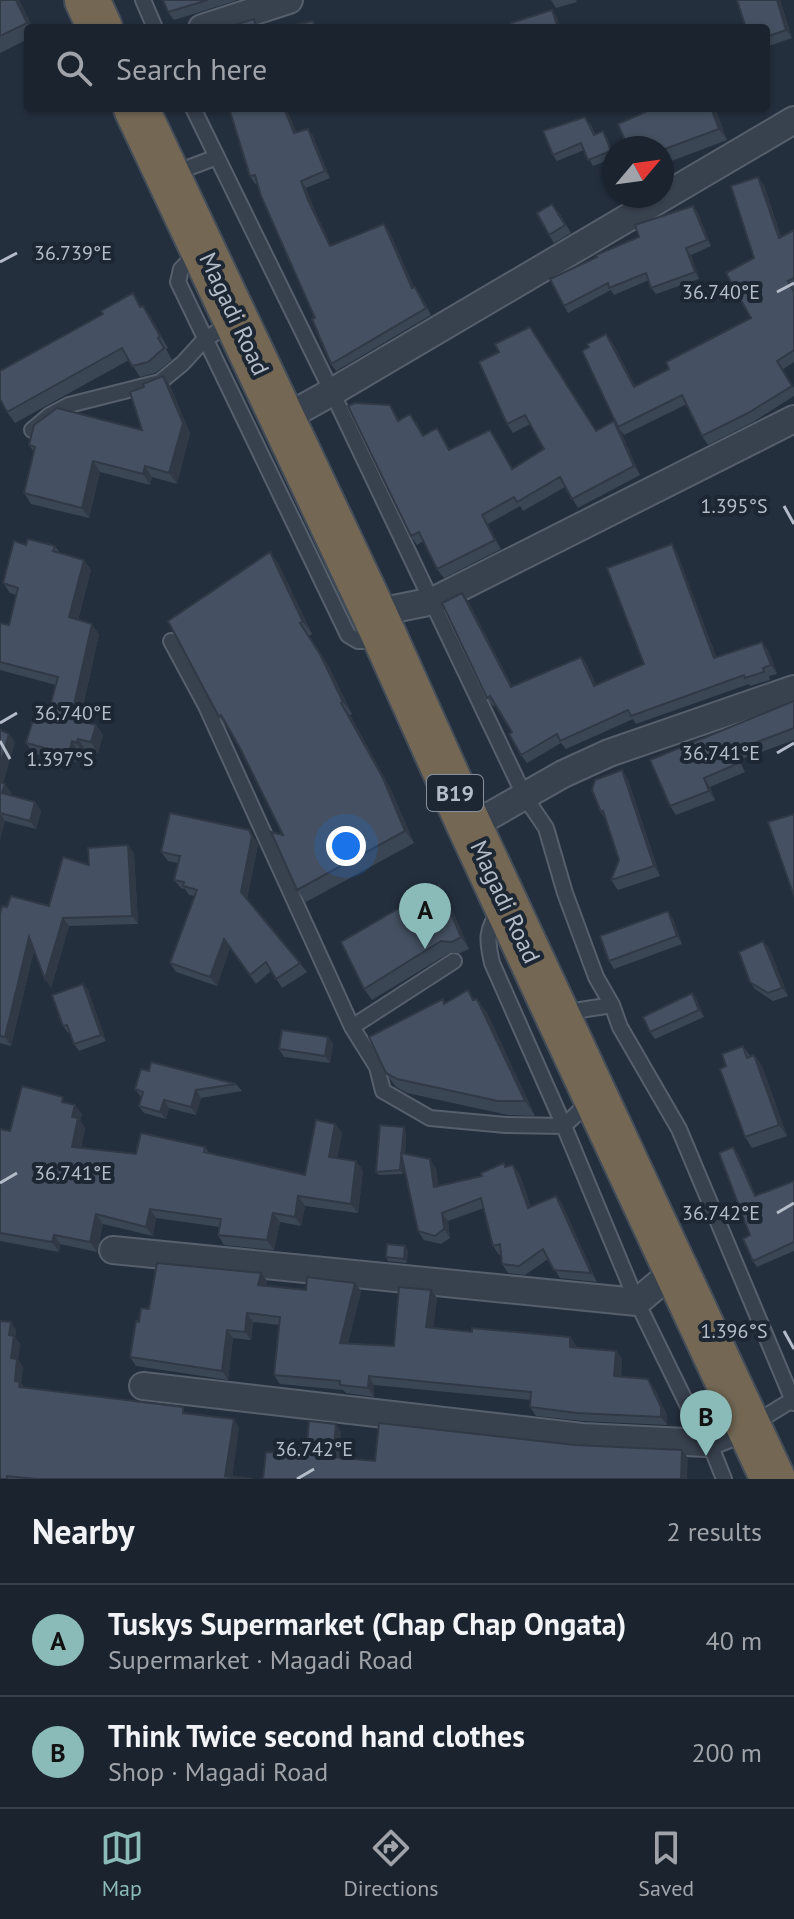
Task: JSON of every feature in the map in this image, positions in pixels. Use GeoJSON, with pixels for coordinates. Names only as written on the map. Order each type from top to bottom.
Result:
{"type":"FeatureCollection","features":[{"type":"Feature","properties":{"kind":"highway"},"geometry":{"type":"LineString","coordinates":[[87,0],[98,24]]}},
{"type":"Feature","properties":{"kind":"highway","name":"Magadi Road"},"geometry":{"type":"LineString","coordinates":[[138,112],[202,248],[230,349],[283,419],[773,1479]]}},
{"type":"Feature","properties":{"kind":"street"},"geometry":{"type":"LineString","coordinates":[[214,24],[289,0]]}},
{"type":"Feature","properties":{"kind":"street"},"geometry":{"type":"LineString","coordinates":[[283,419],[794,120]]}},
{"type":"Feature","properties":{"kind":"street"},"geometry":{"type":"LineString","coordinates":[[380,627],[794,419]]}},
{"type":"Feature","properties":{"kind":"street"},"geometry":{"type":"LineString","coordinates":[[470,827],[563,774],[609,753],[794,689]]}},
{"type":"Feature","properties":{"kind":"street"},"geometry":{"type":"LineString","coordinates":[[113,1250],[637,1302],[676,1269]]}},
{"type":"Feature","properties":{"kind":"street"},"geometry":{"type":"LineString","coordinates":[[143,1386],[582,1437],[706,1443],[749,1426]]}},
{"type":"Feature","properties":{"kind":"lane"},"geometry":{"type":"LineString","coordinates":[[143,0],[153,24]]}},
{"type":"Feature","properties":{"kind":"lane"},"geometry":{"type":"LineString","coordinates":[[195,112],[525,797],[546,828],[565,893],[596,977],[620,1027],[686,1144],[793,1400],[749,1426]]}},
{"type":"Feature","properties":{"kind":"lane"},"geometry":{"type":"LineString","coordinates":[[168,176],[217,157]]}},
{"type":"Feature","properties":{"kind":"lane"},"geometry":{"type":"LineString","coordinates":[[32,430],[69,405],[160,382],[183,363],[230,349],[348,635],[358,641],[380,627]]}},
{"type":"Feature","properties":{"kind":"lane"},"geometry":{"type":"LineString","coordinates":[[171,641],[206,706],[352,1027],[377,1067],[383,1091],[430,1118],[506,1125],[564,1126],[595,1096]]}},
{"type":"Feature","properties":{"kind":"lane"},"geometry":{"type":"LineString","coordinates":[[507,905],[493,919],[486,938],[492,963],[637,1302],[724,1479]]}},
{"type":"Feature","properties":{"kind":"lane"},"geometry":{"type":"LineString","coordinates":[[352,1027],[454,961]]}},
{"type":"Feature","properties":{"kind":"lane"},"geometry":{"type":"LineString","coordinates":[[557,1014],[612,1005]]}},
{"type":"Feature","properties":{"kind":"building"},"geometry":{"type":"Polygon","coordinates":[[[0,0],[16,0],[27,23],[0,36],[0,0]]]}},
{"type":"Feature","properties":{"kind":"building"},"geometry":{"type":"Polygon","coordinates":[[[163,0],[208,0],[168,12],[163,0]]]}},
{"type":"Feature","properties":{"kind":"building"},"geometry":{"type":"Polygon","coordinates":[[[737,0],[777,0],[786,30],[770,36],[770,24],[745,24],[737,0]]]}},
{"type":"Feature","properties":{"kind":"building"},"geometry":{"type":"Polygon","coordinates":[[[552,10],[557,24],[511,24],[552,10]]]}},
{"type":"Feature","properties":{"kind":"building"},"geometry":{"type":"Polygon","coordinates":[[[254,19],[255,24],[238,24],[254,19]]]}},
{"type":"Feature","properties":{"kind":"building"},"geometry":{"type":"Polygon","coordinates":[[[230,112],[286,112],[294,133],[308,129],[325,171],[301,181],[330,246],[384,224],[412,288],[415,287],[426,308],[331,364],[255,175],[250,176],[230,112]]]}},
{"type":"Feature","properties":{"kind":"building"},"geometry":{"type":"Polygon","coordinates":[[[645,112],[713,112],[719,129],[674,146],[674,136],[623,136],[618,124],[645,112]]]}},
{"type":"Feature","properties":{"kind":"building"},"geometry":{"type":"Polygon","coordinates":[[[585,117],[594,135],[603,131],[602,155],[588,160],[581,143],[553,155],[543,131],[585,117]]]}},
{"type":"Feature","properties":{"kind":"building"},"geometry":{"type":"Polygon","coordinates":[[[758,177],[779,238],[794,230],[794,278],[788,281],[794,292],[794,350],[777,361],[792,386],[702,436],[682,395],[618,427],[582,351],[589,347],[587,344],[606,334],[634,387],[669,369],[666,362],[751,318],[726,273],[754,258],[731,186],[758,177]]]}},
{"type":"Feature","properties":{"kind":"building"},"geometry":{"type":"Polygon","coordinates":[[[552,204],[565,225],[549,235],[537,213],[552,204]]]}},
{"type":"Feature","properties":{"kind":"building"},"geometry":{"type":"Polygon","coordinates":[[[693,206],[707,240],[686,248],[695,272],[651,288],[646,273],[609,288],[608,283],[564,306],[550,279],[639,237],[635,225],[693,206]]]}},
{"type":"Feature","properties":{"kind":"building"},"geometry":{"type":"Polygon","coordinates":[[[133,293],[160,336],[158,338],[164,348],[148,362],[132,366],[122,348],[7,412],[0,399],[0,371],[103,314],[101,311],[133,293]]]}},
{"type":"Feature","properties":{"kind":"building"},"geometry":{"type":"Polygon","coordinates":[[[530,327],[596,431],[614,421],[634,466],[572,499],[560,477],[517,502],[514,497],[482,515],[495,540],[437,569],[419,532],[411,536],[348,406],[355,403],[390,405],[398,421],[410,414],[423,436],[437,428],[449,450],[490,430],[512,469],[544,449],[525,415],[507,424],[479,362],[499,352],[495,344],[530,327]]]}},
{"type":"Feature","properties":{"kind":"building"},"geometry":{"type":"Polygon","coordinates":[[[163,376],[183,423],[169,473],[145,466],[143,474],[93,461],[82,508],[24,493],[35,447],[29,445],[34,425],[57,408],[142,430],[130,392],[163,376]]]}},
{"type":"Feature","properties":{"kind":"building"},"geometry":{"type":"Polygon","coordinates":[[[28,539],[55,546],[53,551],[84,560],[69,617],[92,624],[71,718],[96,725],[91,742],[72,741],[69,752],[26,743],[36,710],[48,714],[58,677],[0,662],[0,623],[9,625],[18,588],[3,583],[14,541],[26,545],[28,539]]]}},
{"type":"Feature","properties":{"kind":"building"},"geometry":{"type":"Polygon","coordinates":[[[672,544],[714,658],[762,642],[771,665],[763,668],[764,672],[745,678],[744,675],[631,716],[628,710],[560,741],[557,734],[521,755],[509,734],[512,732],[490,696],[487,698],[442,603],[462,593],[511,687],[581,657],[594,686],[644,664],[607,568],[672,544]]]}},
{"type":"Feature","properties":{"kind":"building"},"geometry":{"type":"Polygon","coordinates":[[[270,552],[303,622],[300,623],[320,654],[341,703],[383,778],[405,831],[297,890],[271,832],[283,835],[240,748],[221,715],[219,717],[168,621],[270,552]]]}},
{"type":"Feature","properties":{"kind":"building"},"geometry":{"type":"Polygon","coordinates":[[[794,701],[794,728],[733,751],[739,763],[704,778],[709,791],[670,806],[650,760],[794,701]]]}},
{"type":"Feature","properties":{"kind":"building"},"geometry":{"type":"Polygon","coordinates":[[[0,730],[9,734],[0,765],[0,730]]]}},
{"type":"Feature","properties":{"kind":"building"},"geometry":{"type":"Polygon","coordinates":[[[622,770],[654,866],[611,880],[619,860],[603,811],[592,790],[595,780],[622,770]]]}},
{"type":"Feature","properties":{"kind":"building"},"geometry":{"type":"Polygon","coordinates":[[[0,782],[5,784],[2,793],[35,802],[30,821],[0,813],[0,782]]]}},
{"type":"Feature","properties":{"kind":"building"},"geometry":{"type":"Polygon","coordinates":[[[170,813],[249,830],[252,836],[241,892],[300,963],[276,979],[266,962],[250,975],[224,939],[210,977],[170,963],[197,890],[174,880],[180,856],[161,852],[170,813]]]}},
{"type":"Feature","properties":{"kind":"building"},"geometry":{"type":"Polygon","coordinates":[[[794,814],[794,896],[768,822],[794,814]]]}},
{"type":"Feature","properties":{"kind":"building"},"geometry":{"type":"Polygon","coordinates":[[[128,845],[132,916],[63,918],[45,979],[29,937],[5,1037],[0,1036],[2,906],[7,907],[11,896],[49,906],[63,857],[89,865],[88,848],[128,845]]]}},
{"type":"Feature","properties":{"kind":"building"},"geometry":{"type":"Polygon","coordinates":[[[439,885],[461,937],[452,942],[441,941],[364,989],[341,942],[439,885]]]}},
{"type":"Feature","properties":{"kind":"building"},"geometry":{"type":"Polygon","coordinates":[[[668,911],[677,936],[609,961],[600,936],[668,911]]]}},
{"type":"Feature","properties":{"kind":"building"},"geometry":{"type":"Polygon","coordinates":[[[763,941],[782,988],[768,993],[750,982],[739,952],[763,941]]]}},
{"type":"Feature","properties":{"kind":"building"},"geometry":{"type":"Polygon","coordinates":[[[83,984],[101,1035],[74,1044],[67,1025],[63,1026],[52,995],[83,984]]]}},
{"type":"Feature","properties":{"kind":"building"},"geometry":{"type":"Polygon","coordinates":[[[468,990],[473,1000],[477,999],[525,1101],[498,1101],[397,1079],[386,1073],[369,1037],[443,999],[444,1004],[468,990]]]}},
{"type":"Feature","properties":{"kind":"building"},"geometry":{"type":"Polygon","coordinates":[[[692,993],[699,1010],[650,1032],[643,1017],[692,993]]]}},
{"type":"Feature","properties":{"kind":"building"},"geometry":{"type":"Polygon","coordinates":[[[282,1030],[328,1037],[325,1056],[279,1049],[282,1030]]]}},
{"type":"Feature","properties":{"kind":"building"},"geometry":{"type":"Polygon","coordinates":[[[743,1046],[747,1058],[754,1055],[779,1125],[745,1137],[720,1069],[726,1066],[722,1054],[743,1046]]]}},
{"type":"Feature","properties":{"kind":"building"},"geometry":{"type":"Polygon","coordinates":[[[151,1062],[236,1084],[196,1090],[191,1107],[164,1100],[160,1112],[139,1106],[143,1092],[135,1089],[141,1069],[149,1071],[151,1062]]]}},
{"type":"Feature","properties":{"kind":"building"},"geometry":{"type":"Polygon","coordinates":[[[22,1086],[63,1097],[62,1102],[75,1105],[72,1117],[78,1118],[72,1147],[136,1154],[141,1133],[205,1147],[204,1152],[305,1175],[316,1120],[335,1124],[329,1157],[356,1161],[351,1204],[298,1196],[295,1217],[273,1213],[267,1240],[218,1235],[221,1219],[150,1209],[146,1227],[96,1214],[90,1242],[54,1235],[52,1242],[0,1233],[0,1129],[10,1131],[22,1086]]]}},
{"type":"Feature","properties":{"kind":"building"},"geometry":{"type":"Polygon","coordinates":[[[380,1125],[404,1127],[400,1170],[376,1172],[380,1125]]]}},
{"type":"Feature","properties":{"kind":"building"},"geometry":{"type":"Polygon","coordinates":[[[733,1147],[755,1196],[794,1181],[794,1242],[753,1261],[743,1239],[750,1235],[719,1153],[733,1147]]]}},
{"type":"Feature","properties":{"kind":"building"},"geometry":{"type":"Polygon","coordinates":[[[401,1153],[430,1159],[434,1187],[482,1176],[481,1173],[504,1163],[505,1167],[513,1165],[528,1208],[556,1196],[591,1273],[554,1270],[543,1249],[519,1266],[502,1264],[500,1244],[493,1246],[481,1198],[442,1213],[444,1229],[435,1236],[418,1231],[401,1153]]]}},
{"type":"Feature","properties":{"kind":"building"},"geometry":{"type":"Polygon","coordinates":[[[387,1244],[405,1246],[404,1259],[386,1257],[387,1244]]]}},
{"type":"Feature","properties":{"kind":"building"},"geometry":{"type":"Polygon","coordinates":[[[157,1263],[261,1273],[258,1285],[306,1290],[307,1277],[355,1283],[340,1343],[394,1346],[399,1287],[431,1290],[426,1327],[570,1337],[570,1347],[616,1351],[614,1376],[648,1379],[661,1407],[661,1417],[577,1413],[530,1407],[531,1392],[369,1376],[368,1388],[340,1385],[340,1381],[274,1375],[280,1317],[247,1313],[245,1332],[227,1330],[222,1371],[130,1357],[141,1308],[149,1309],[157,1263]]]}},
{"type":"Feature","properties":{"kind":"building"},"geometry":{"type":"Polygon","coordinates":[[[0,1321],[11,1322],[9,1335],[14,1336],[11,1358],[17,1359],[15,1381],[20,1382],[19,1387],[183,1407],[183,1413],[234,1419],[225,1476],[253,1479],[36,1479],[7,1476],[7,1479],[0,1479],[0,1321]]]}},
{"type":"Feature","properties":{"kind":"building"},"geometry":{"type":"Polygon","coordinates":[[[309,1421],[336,1424],[333,1457],[375,1461],[379,1423],[575,1445],[682,1450],[681,1479],[263,1479],[266,1452],[306,1455],[309,1421]]]}},
{"type":"Feature","properties":{"kind":"place","name":"Tuskys Supermarket (Chap Chap Ongata)"},"geometry":{"type":"Point","coordinates":[425,949]}},
{"type":"Feature","properties":{"kind":"place","name":"Think Twice second hand clothes"},"geometry":{"type":"Point","coordinates":[706,1456]}}]}
